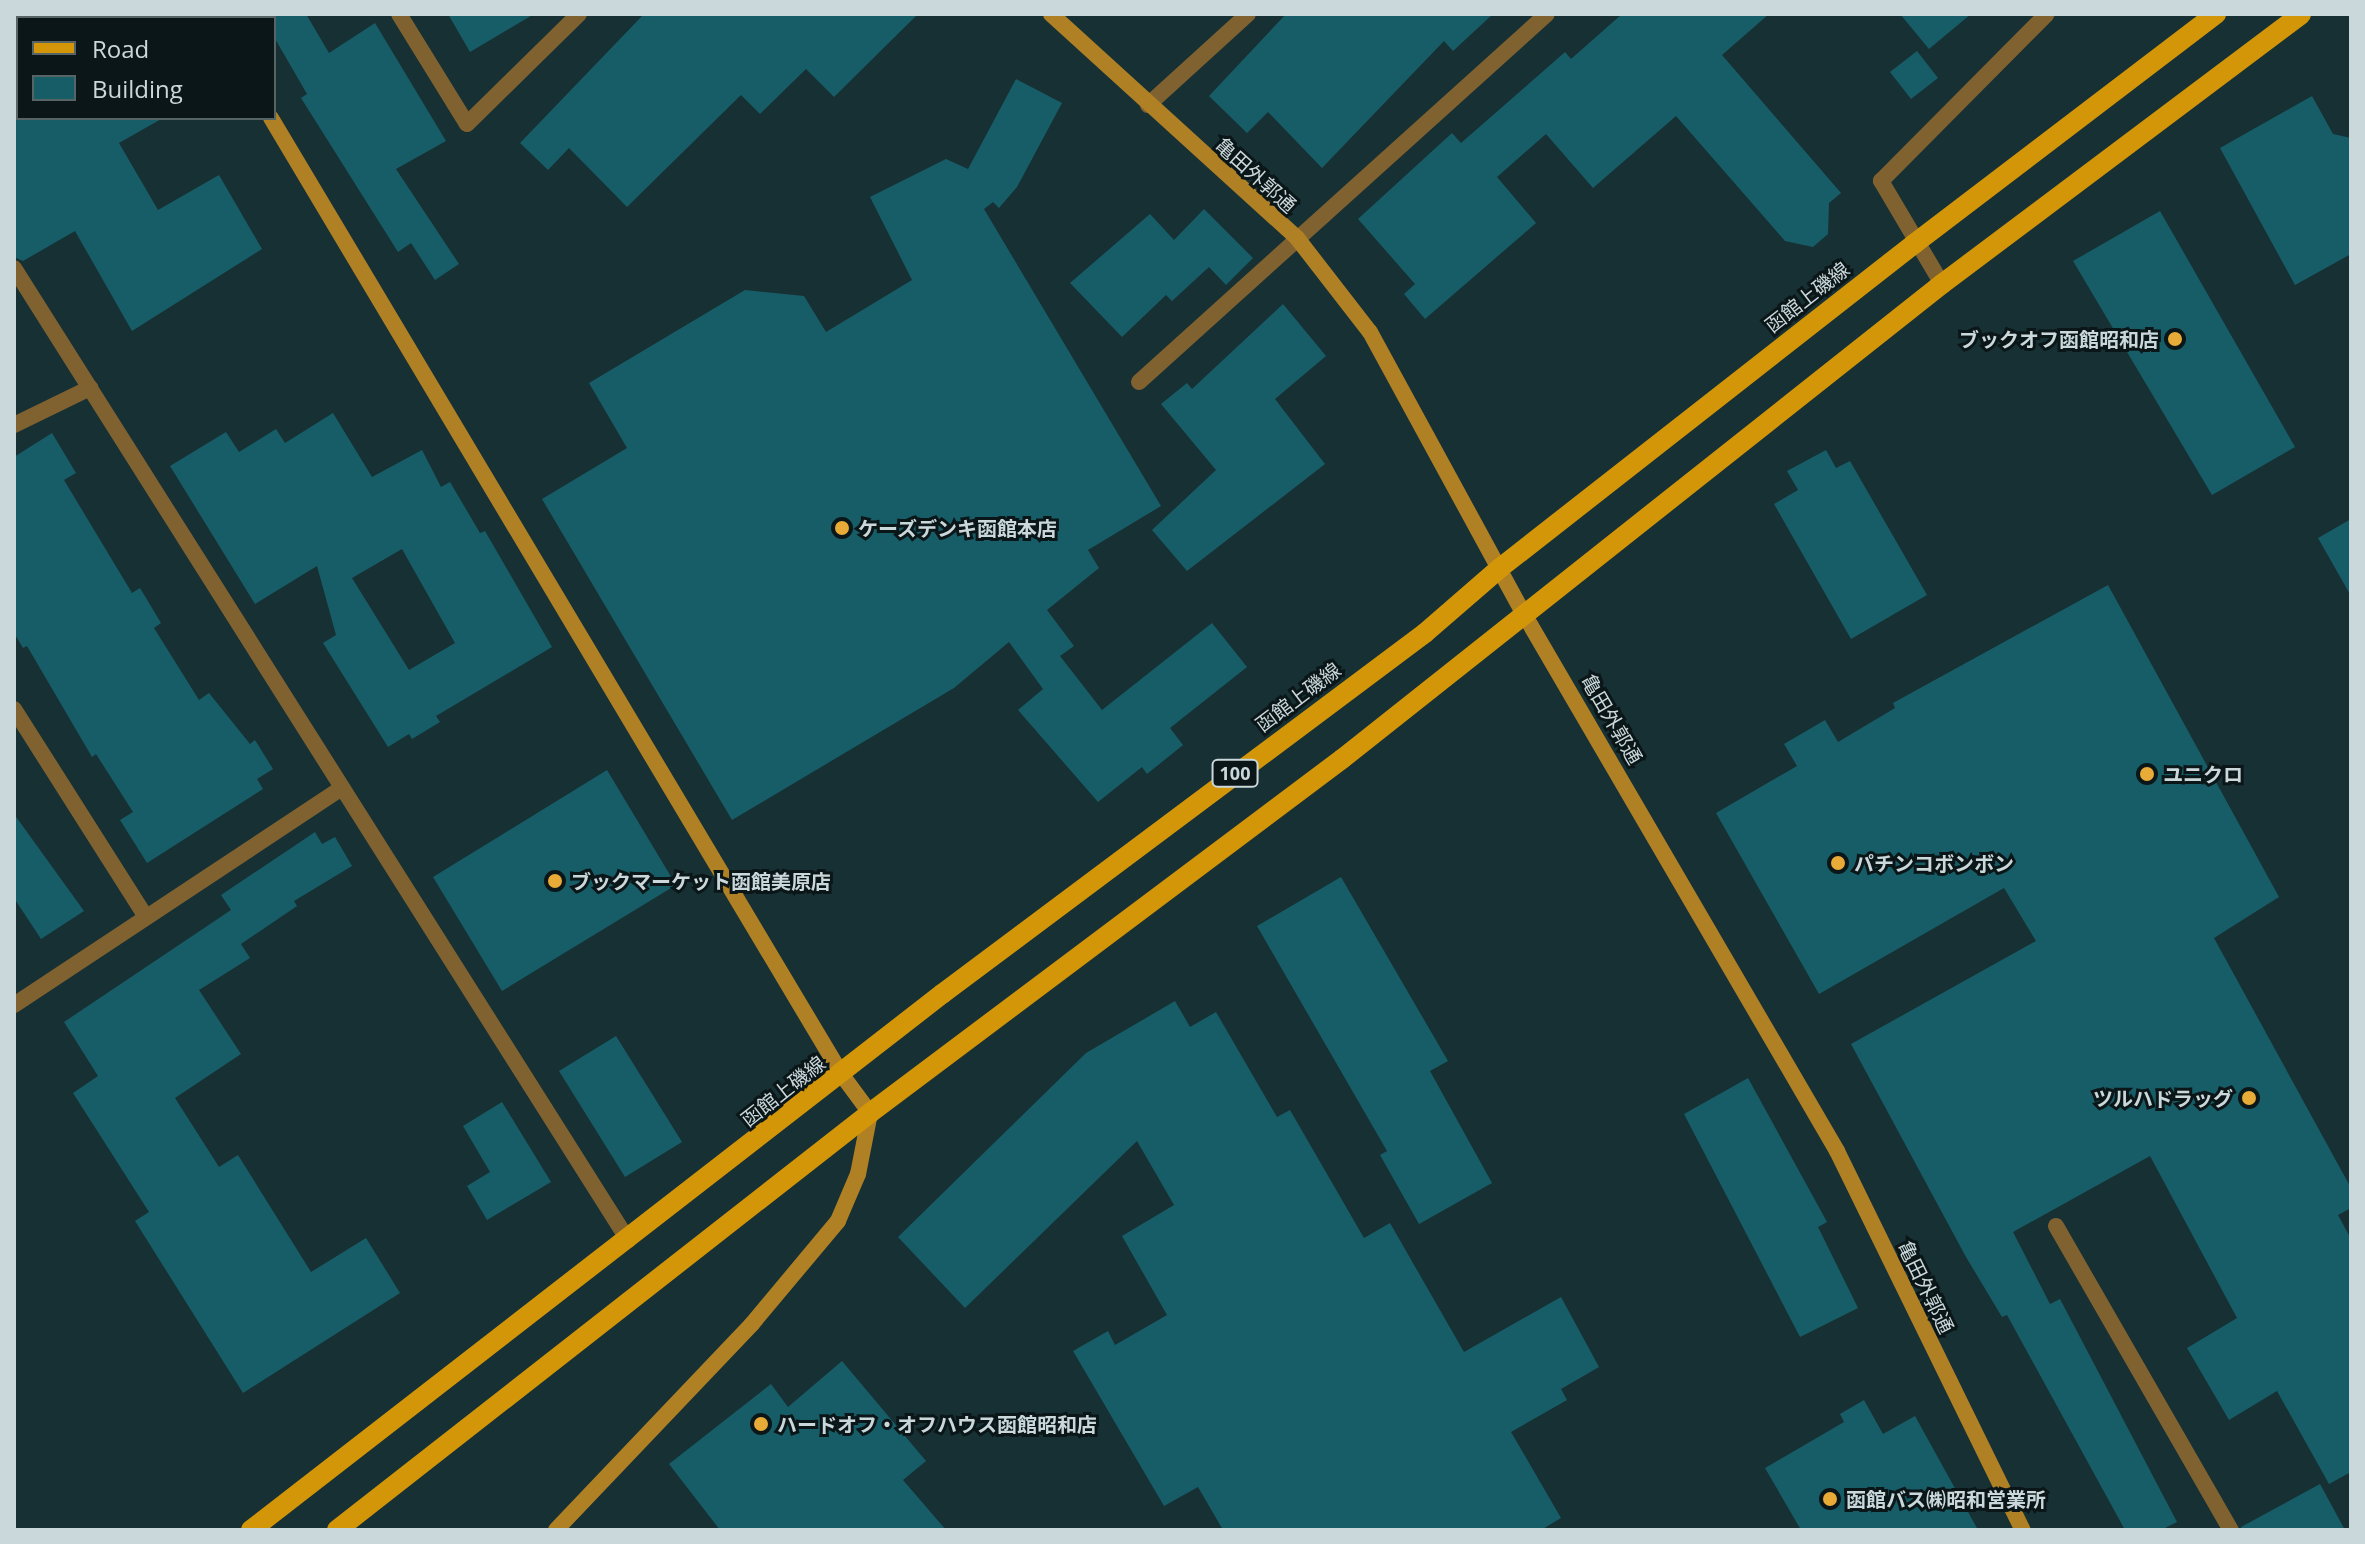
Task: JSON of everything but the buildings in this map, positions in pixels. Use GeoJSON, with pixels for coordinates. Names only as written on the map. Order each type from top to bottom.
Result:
{"type":"FeatureCollection","features":[{"type":"Feature","properties":{"kind":"main road","name":"函館上磯線"},"geometry":{"type":"LineString","coordinates":[[251,1530],[842,1075],[954,984],[1425,633],[1500,568],[1914,244],[2216,14]]}},
{"type":"Feature","properties":{"kind":"main road","name":"100"},"geometry":{"type":"LineString","coordinates":[[337,1530],[870,1113],[1342,759],[1942,284],[2301,14]]}},
{"type":"Feature","properties":{"kind":"street"},"geometry":{"type":"LineString","coordinates":[[399,14],[467,124],[579,14]]}},
{"type":"Feature","properties":{"kind":"street","name":"亀田外郭通"},"geometry":{"type":"LineString","coordinates":[[1051,14],[1297,238],[1370,332],[1524,614],[1837,1151],[2023,1530]]}},
{"type":"Feature","properties":{"kind":"street"},"geometry":{"type":"LineString","coordinates":[[1148,105],[1248,14]]}},
{"type":"Feature","properties":{"kind":"street"},"geometry":{"type":"LineString","coordinates":[[1139,382],[1547,14]]}},
{"type":"Feature","properties":{"kind":"street"},"geometry":{"type":"LineString","coordinates":[[1942,284],[1914,244],[1881,181],[2047,14]]}},
{"type":"Feature","properties":{"kind":"street"},"geometry":{"type":"LineString","coordinates":[[272,120],[842,1075],[870,1113],[858,1174],[838,1221],[752,1324],[556,1530]]}},
{"type":"Feature","properties":{"kind":"street"},"geometry":{"type":"LineString","coordinates":[[14,268],[340,789],[628,1240]]}},
{"type":"Feature","properties":{"kind":"street"},"geometry":{"type":"LineString","coordinates":[[14,425],[90,388]]}},
{"type":"Feature","properties":{"kind":"street"},"geometry":{"type":"LineString","coordinates":[[14,709],[146,917]]}},
{"type":"Feature","properties":{"kind":"street"},"geometry":{"type":"LineString","coordinates":[[14,1005],[340,789]]}},
{"type":"Feature","properties":{"kind":"street"},"geometry":{"type":"LineString","coordinates":[[2056,1226],[2231,1530]]}},
{"type":"Feature","properties":{"kind":"place","name":"ブックオフ函館昭和店"},"geometry":{"type":"Point","coordinates":[2175,339]}},
{"type":"Feature","properties":{"kind":"place","name":"ケーズデンキ函館本店"},"geometry":{"type":"Point","coordinates":[842,528]}},
{"type":"Feature","properties":{"kind":"place","name":"ユニクロ"},"geometry":{"type":"Point","coordinates":[2147,774]}},
{"type":"Feature","properties":{"kind":"place","name":"パチンコボンボン"},"geometry":{"type":"Point","coordinates":[1838,863]}},
{"type":"Feature","properties":{"kind":"place","name":"ブックマーケット函館美原店"},"geometry":{"type":"Point","coordinates":[555,881]}},
{"type":"Feature","properties":{"kind":"place","name":"ツルハドラッグ"},"geometry":{"type":"Point","coordinates":[2249,1098]}},
{"type":"Feature","properties":{"kind":"place","name":"ハードオフ・オフハウス函館昭和店"},"geometry":{"type":"Point","coordinates":[761,1424]}},
{"type":"Feature","properties":{"kind":"place","name":"函館バス㈱昭和営業所"},"geometry":{"type":"Point","coordinates":[1830,1499]}}]}
